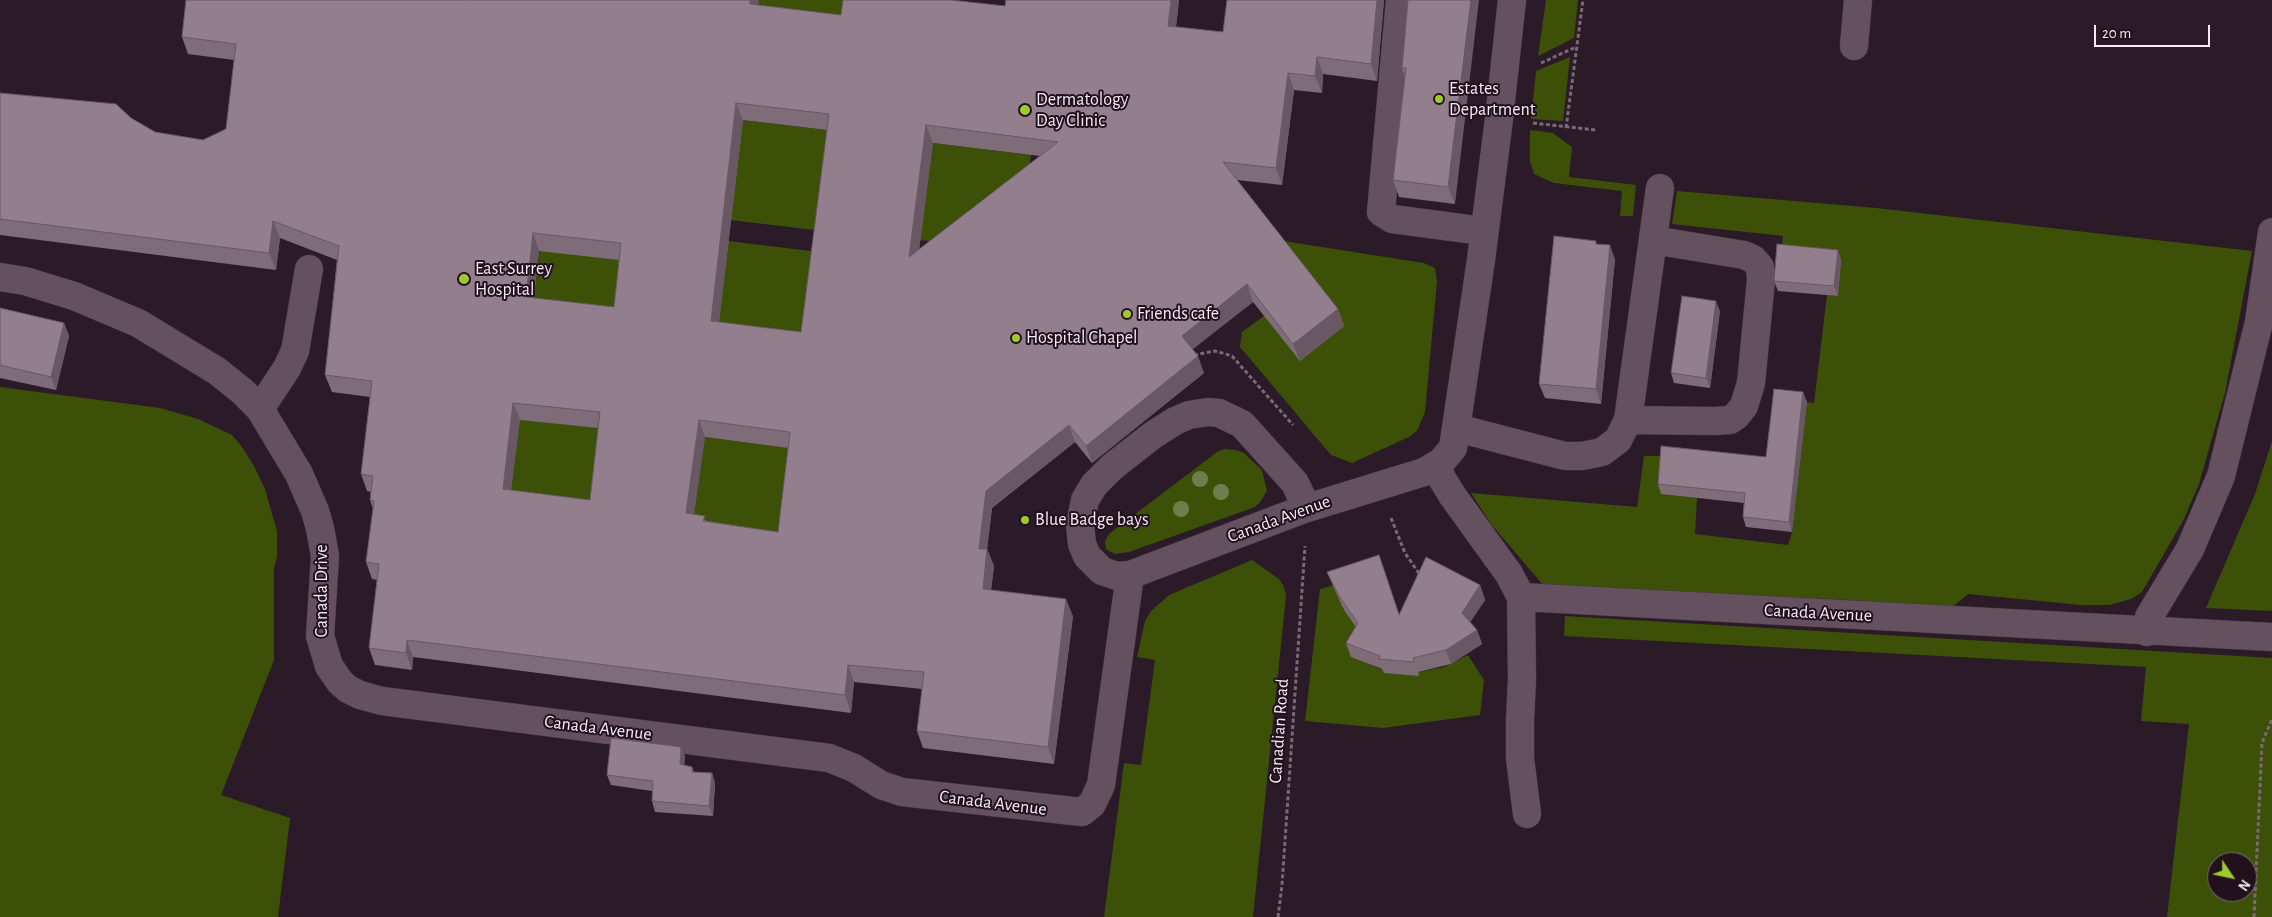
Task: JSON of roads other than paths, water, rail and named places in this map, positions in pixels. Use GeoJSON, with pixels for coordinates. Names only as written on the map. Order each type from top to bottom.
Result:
{"type":"FeatureCollection","features":[{"type":"Feature","properties":{"kind":"street"},"geometry":{"type":"LineString","coordinates":[[1400,0],[1381,212],[1392,219],[1484,231]]}},
{"type":"Feature","properties":{"kind":"street","name":"Canada Avenue"},"geometry":{"type":"LineString","coordinates":[[348,689],[360,695],[382,701],[830,758],[854,768],[882,785],[902,792],[1076,812],[1088,809],[1101,785],[1130,575],[1304,508],[1435,467],[1449,455],[1453,448],[1499,119],[1512,0]]}},
{"type":"Feature","properties":{"kind":"street"},"geometry":{"type":"LineString","coordinates":[[1854,46],[1858,0]]}},
{"type":"Feature","properties":{"kind":"street"},"geometry":{"type":"LineString","coordinates":[[1457,428],[1544,452],[1582,456],[1602,452],[1618,440],[1628,420],[1660,188]]}},
{"type":"Feature","properties":{"kind":"street"},"geometry":{"type":"LineString","coordinates":[[2147,632],[2149,617],[2190,548],[2220,476],[2259,322],[2272,232]]}},
{"type":"Feature","properties":{"kind":"street"},"geometry":{"type":"LineString","coordinates":[[1628,420],[1714,422],[1730,420],[1744,406],[1751,383],[1760,267],[1752,259],[1744,255],[1653,240]]}},
{"type":"Feature","properties":{"kind":"street"},"geometry":{"type":"LineString","coordinates":[[260,410],[287,368],[295,351],[309,269]]}},
{"type":"Feature","properties":{"kind":"street","name":"Canada Drive"},"geometry":{"type":"LineString","coordinates":[[0,277],[25,281],[74,296],[138,323],[217,371],[242,391],[260,410],[299,474],[315,511],[325,556],[320,636],[329,666],[340,682],[348,689]]}},
{"type":"Feature","properties":{"kind":"street"},"geometry":{"type":"LineString","coordinates":[[1130,575],[1117,576],[1102,571],[1087,556],[1082,544],[1080,525],[1086,500],[1102,477],[1118,462],[1153,434],[1189,415],[1219,412],[1242,424],[1295,483],[1304,508]]}},
{"type":"Feature","properties":{"kind":"street"},"geometry":{"type":"LineString","coordinates":[[1435,467],[1456,501],[1509,574],[1521,598],[1522,680],[1520,758],[1527,814]]}},
{"type":"Feature","properties":{"kind":"street","name":"Canada Avenue"},"geometry":{"type":"LineString","coordinates":[[1521,598],[1622,601],[2147,632],[2272,637]]}},
{"type":"Feature","properties":{"kind":"place","name":"Estates Department"},"geometry":{"type":"Point","coordinates":[1439,99]}},
{"type":"Feature","properties":{"kind":"place","name":"Dermatology Day Clinic"},"geometry":{"type":"Point","coordinates":[1025,110]}},
{"type":"Feature","properties":{"kind":"place","name":"East Surrey Hospital"},"geometry":{"type":"Point","coordinates":[464,279]}},
{"type":"Feature","properties":{"kind":"place","name":"Friends cafe"},"geometry":{"type":"Point","coordinates":[1127,314]}},
{"type":"Feature","properties":{"kind":"place","name":"Hospital Chapel"},"geometry":{"type":"Point","coordinates":[1016,338]}},
{"type":"Feature","properties":{"kind":"place","name":"Blue Badge bays"},"geometry":{"type":"Point","coordinates":[1025,520]}}]}
